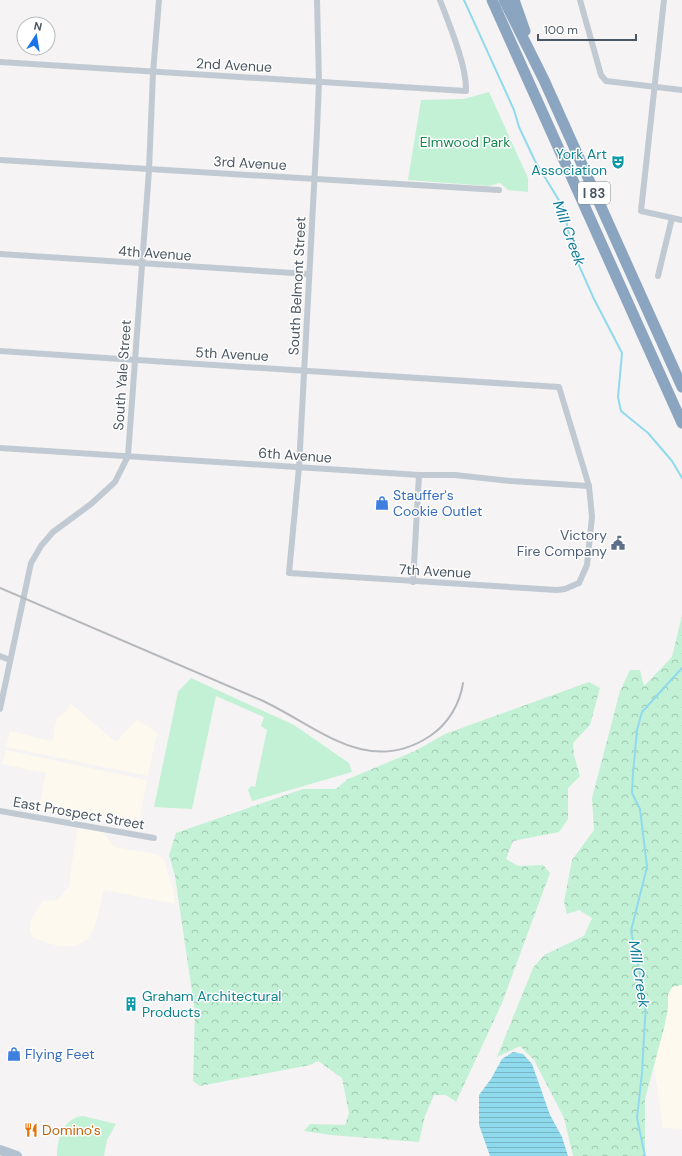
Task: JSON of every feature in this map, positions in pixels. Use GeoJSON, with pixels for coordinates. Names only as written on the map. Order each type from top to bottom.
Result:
{"type":"FeatureCollection","features":[{"type":"Feature","properties":{"kind":"highway","name":"I 83"},"geometry":{"type":"LineString","coordinates":[[492,0],[682,422]]}},
{"type":"Feature","properties":{"kind":"highway","name":"I 83"},"geometry":{"type":"LineString","coordinates":[[504,0],[544,80],[682,387]]}},
{"type":"Feature","properties":{"kind":"highway"},"geometry":{"type":"LineString","coordinates":[[514,0],[544,80]]}},
{"type":"Feature","properties":{"kind":"main road"},"geometry":{"type":"LineString","coordinates":[[0,1150],[17,1156]]}},
{"type":"Feature","properties":{"kind":"street","name":"South Yale Street"},"geometry":{"type":"LineString","coordinates":[[0,709],[31,563],[41,546],[53,532],[105,492],[115,482],[128,456],[150,170],[153,73],[159,0]]}},
{"type":"Feature","properties":{"kind":"street","name":"South Belmont Street"},"geometry":{"type":"LineString","coordinates":[[289,573],[299,467],[315,178],[319,82],[317,0]]}},
{"type":"Feature","properties":{"kind":"street","name":"2nd Avenue"},"geometry":{"type":"LineString","coordinates":[[0,62],[153,73],[466,91],[466,83],[456,45],[440,0]]}},
{"type":"Feature","properties":{"kind":"street"},"geometry":{"type":"LineString","coordinates":[[580,0],[601,75],[606,81],[682,90]]}},
{"type":"Feature","properties":{"kind":"street"},"geometry":{"type":"LineString","coordinates":[[664,0],[641,211],[682,220]]}},
{"type":"Feature","properties":{"kind":"street","name":"3rd Avenue"},"geometry":{"type":"LineString","coordinates":[[0,160],[499,190]]}},
{"type":"Feature","properties":{"kind":"street"},"geometry":{"type":"LineString","coordinates":[[658,276],[672,218]]}},
{"type":"Feature","properties":{"kind":"street","name":"4th Avenue"},"geometry":{"type":"LineString","coordinates":[[0,254],[309,274]]}},
{"type":"Feature","properties":{"kind":"street","name":"5th Avenue"},"geometry":{"type":"LineString","coordinates":[[0,352],[559,387],[589,486]]}},
{"type":"Feature","properties":{"kind":"street","name":"6th Avenue"},"geometry":{"type":"LineString","coordinates":[[0,448],[419,476],[455,475],[511,481],[589,486]]}},
{"type":"Feature","properties":{"kind":"street"},"geometry":{"type":"LineString","coordinates":[[413,582],[419,476]]}},
{"type":"Feature","properties":{"kind":"street","name":"7th Avenue"},"geometry":{"type":"LineString","coordinates":[[289,573],[413,582],[557,590],[565,589],[579,582],[587,565],[592,517],[589,486]]}},
{"type":"Feature","properties":{"kind":"street"},"geometry":{"type":"LineString","coordinates":[[0,656],[10,660]]}},
{"type":"Feature","properties":{"kind":"street","name":"East Prospect Street"},"geometry":{"type":"LineString","coordinates":[[0,811],[154,838]]}},
{"type":"Feature","properties":{"kind":"shaded area"},"geometry":{"type":"Polygon","coordinates":[[[70,703],[116,742],[137,719],[157,733],[148,776],[6,747],[10,731],[52,741],[57,718],[67,710],[70,703]]]}},
{"type":"Feature","properties":{"kind":"shaded area"},"geometry":{"type":"Polygon","coordinates":[[[6,750],[147,780],[138,827],[38,810],[46,773],[2,764],[6,750]]]}},
{"type":"Feature","properties":{"kind":"shaded area"},"geometry":{"type":"Polygon","coordinates":[[[78,826],[103,831],[114,847],[156,854],[163,858],[173,888],[175,904],[104,890],[94,930],[88,939],[76,946],[58,946],[33,938],[30,931],[31,919],[43,901],[57,900],[70,885],[71,868],[78,826]]]}},
{"type":"Feature","properties":{"kind":"shaded area"},"geometry":{"type":"Polygon","coordinates":[[[641,977],[682,978],[682,1129],[663,1128],[641,977]]]}},
{"type":"Feature","properties":{"kind":"green space","name":"Elmwood Park"},"geometry":{"type":"Polygon","coordinates":[[[489,92],[528,178],[528,192],[508,190],[500,183],[488,186],[408,180],[421,100],[464,99],[489,92]]]}},
{"type":"Feature","properties":{"kind":"green space"},"geometry":{"type":"Polygon","coordinates":[[[682,615],[682,985],[672,987],[668,995],[668,1009],[664,1028],[645,1099],[645,1156],[573,1156],[564,1118],[534,1060],[520,1046],[497,1057],[533,968],[544,955],[584,936],[592,918],[579,910],[567,914],[564,902],[572,860],[594,830],[592,798],[620,691],[630,670],[640,670],[644,686],[672,657],[682,615]]]}},
{"type":"Feature","properties":{"kind":"green space"},"geometry":{"type":"Polygon","coordinates":[[[191,678],[294,725],[349,763],[352,772],[252,801],[248,790],[251,786],[255,787],[267,730],[261,726],[264,717],[216,696],[192,809],[154,807],[178,692],[191,678]]]}},
{"type":"Feature","properties":{"kind":"green space"},"geometry":{"type":"Polygon","coordinates":[[[589,682],[600,688],[590,725],[573,743],[574,755],[580,776],[568,788],[568,819],[559,832],[513,841],[506,859],[518,866],[543,865],[550,873],[502,1003],[456,1102],[446,1095],[434,1095],[425,1116],[419,1142],[331,1135],[304,1131],[310,1124],[345,1125],[349,1113],[342,1078],[318,1061],[310,1065],[200,1086],[193,1081],[195,1012],[175,876],[169,855],[176,833],[303,789],[336,789],[348,779],[415,751],[445,734],[589,682]]]}},
{"type":"Feature","properties":{"kind":"green space"},"geometry":{"type":"Polygon","coordinates":[[[83,1116],[116,1124],[107,1140],[104,1156],[57,1156],[58,1143],[62,1130],[70,1121],[83,1116]]]}},
{"type":"Feature","properties":{"kind":"water"},"geometry":{"type":"Polygon","coordinates":[[[513,1052],[523,1054],[532,1064],[550,1115],[562,1137],[568,1156],[490,1156],[479,1125],[479,1095],[491,1079],[502,1059],[513,1052]]]}},
{"type":"Feature","properties":{"kind":"waterway","name":"Mill Creek"},"geometry":{"type":"LineString","coordinates":[[464,0],[514,110],[519,127],[535,161],[563,207],[573,252],[594,299],[622,353],[618,397],[621,411],[648,433],[672,461],[682,478]]}},
{"type":"Feature","properties":{"kind":"waterway","name":"Mill Creek"},"geometry":{"type":"LineString","coordinates":[[645,1156],[637,1118],[642,1073],[646,1002],[631,931],[647,867],[640,809],[632,793],[633,774],[637,730],[642,712],[682,668]]}},
{"type":"Feature","properties":{"kind":"railway"},"geometry":{"type":"LineString","coordinates":[[0,588],[261,700],[342,743],[363,750],[385,752],[407,748],[430,736],[442,726],[452,713],[459,698],[463,683]]}},
{"type":"Feature","properties":{"kind":"place","name":"York Art Association"},"geometry":{"type":"Point","coordinates":[618,162]}},
{"type":"Feature","properties":{"kind":"place","name":"Stauffer's Cookie Outlet"},"geometry":{"type":"Point","coordinates":[382,503]}},
{"type":"Feature","properties":{"kind":"place","name":"Victory Fire Company"},"geometry":{"type":"Point","coordinates":[618,543]}},
{"type":"Feature","properties":{"kind":"place","name":"Graham Architectural Products"},"geometry":{"type":"Point","coordinates":[131,1004]}},
{"type":"Feature","properties":{"kind":"place","name":"Flying Feet"},"geometry":{"type":"Point","coordinates":[14,1054]}},
{"type":"Feature","properties":{"kind":"place","name":"Domino's"},"geometry":{"type":"Point","coordinates":[31,1130]}}]}
